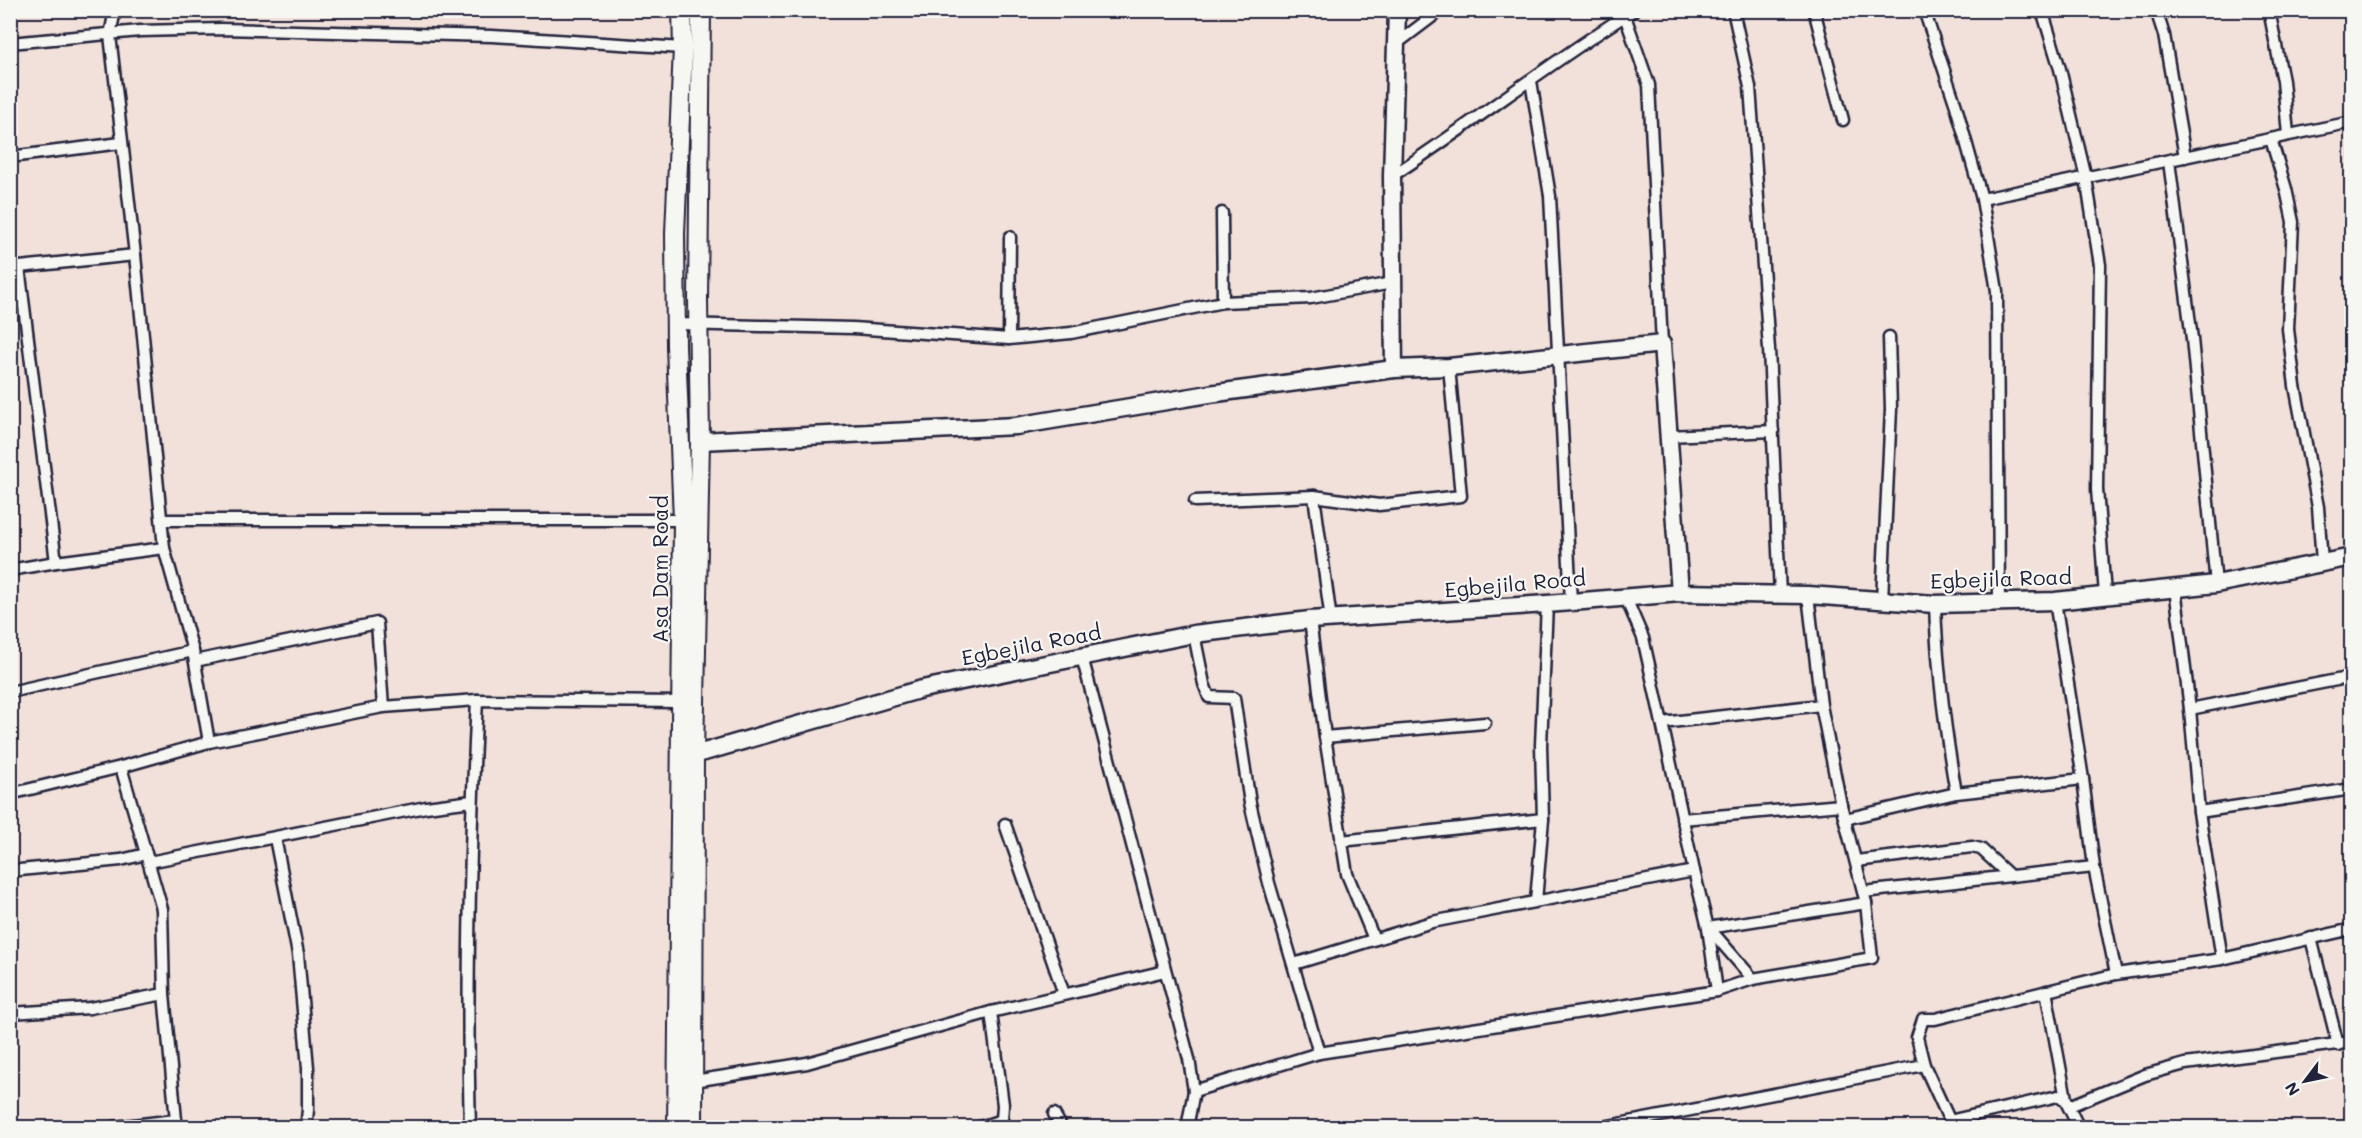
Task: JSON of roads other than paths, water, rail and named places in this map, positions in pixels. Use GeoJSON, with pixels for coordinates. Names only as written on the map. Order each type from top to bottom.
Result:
{"type":"FeatureCollection","features":[{"type":"Feature","properties":{"kind":"main road","name":"Asa Dam Road"},"geometry":{"type":"LineString","coordinates":[[676,1128],[683,520],[676,346],[675,233],[683,48],[682,10]]}},
{"type":"Feature","properties":{"kind":"main road","name":"Asa Dam Road"},"geometry":{"type":"LineString","coordinates":[[693,1128],[694,755],[700,441],[698,324],[701,10]]}},
{"type":"Feature","properties":{"kind":"street"},"geometry":{"type":"LineString","coordinates":[[115,10],[110,35],[135,255],[164,548],[194,656],[209,742]]}},
{"type":"Feature","properties":{"kind":"street"},"geometry":{"type":"LineString","coordinates":[[1394,369],[1392,176],[1397,10]]}},
{"type":"Feature","properties":{"kind":"street"},"geometry":{"type":"LineString","coordinates":[[1396,44],[1441,10]]}},
{"type":"Feature","properties":{"kind":"street"},"geometry":{"type":"LineString","coordinates":[[1733,10],[1750,87],[1773,431],[1780,595]]}},
{"type":"Feature","properties":{"kind":"street"},"geometry":{"type":"LineString","coordinates":[[1814,10],[1843,120]]}},
{"type":"Feature","properties":{"kind":"street"},"geometry":{"type":"LineString","coordinates":[[1924,10],[1956,106],[1982,199],[1997,291],[1999,603]]}},
{"type":"Feature","properties":{"kind":"street"},"geometry":{"type":"LineString","coordinates":[[2042,10],[2060,69],[2086,178],[2100,265],[2097,489],[2105,595]]}},
{"type":"Feature","properties":{"kind":"street"},"geometry":{"type":"LineString","coordinates":[[2156,10],[2164,35],[2186,157]]}},
{"type":"Feature","properties":{"kind":"street"},"geometry":{"type":"LineString","coordinates":[[2269,10],[2283,81],[2288,134]]}},
{"type":"Feature","properties":{"kind":"street"},"geometry":{"type":"LineString","coordinates":[[1392,176],[1531,81],[1570,50],[1629,13],[1649,85],[1662,344],[1680,593]]}},
{"type":"Feature","properties":{"kind":"street"},"geometry":{"type":"LineString","coordinates":[[10,43],[140,31],[221,29],[492,36],[683,48]]}},
{"type":"Feature","properties":{"kind":"street"},"geometry":{"type":"LineString","coordinates":[[1531,81],[1550,196],[1571,602]]}},
{"type":"Feature","properties":{"kind":"street"},"geometry":{"type":"LineString","coordinates":[[1982,199],[2352,122]]}},
{"type":"Feature","properties":{"kind":"street"},"geometry":{"type":"LineString","coordinates":[[2271,139],[2293,222],[2288,329],[2295,386],[2318,507],[2322,562]]}},
{"type":"Feature","properties":{"kind":"street"},"geometry":{"type":"LineString","coordinates":[[10,157],[122,143]]}},
{"type":"Feature","properties":{"kind":"street"},"geometry":{"type":"LineString","coordinates":[[2169,161],[2192,339],[2216,584]]}},
{"type":"Feature","properties":{"kind":"street"},"geometry":{"type":"LineString","coordinates":[[1222,213],[1223,302]]}},
{"type":"Feature","properties":{"kind":"street"},"geometry":{"type":"LineString","coordinates":[[1009,339],[1010,237]]}},
{"type":"Feature","properties":{"kind":"street"},"geometry":{"type":"LineString","coordinates":[[56,562],[15,267],[135,255]]}},
{"type":"Feature","properties":{"kind":"street"},"geometry":{"type":"LineString","coordinates":[[677,324],[853,328],[1009,339],[1071,333],[1223,302],[1311,298],[1392,283]]}},
{"type":"Feature","properties":{"kind":"street"},"geometry":{"type":"LineString","coordinates":[[1882,600],[1891,409],[1889,338]]}},
{"type":"Feature","properties":{"kind":"street"},"geometry":{"type":"LineString","coordinates":[[700,441],[1016,426],[1209,394],[1394,369],[1449,367],[1662,344]]}},
{"type":"Feature","properties":{"kind":"street"},"geometry":{"type":"LineString","coordinates":[[1195,501],[1314,496],[1379,505],[1461,496],[1449,367]]}},
{"type":"Feature","properties":{"kind":"street"},"geometry":{"type":"LineString","coordinates":[[1669,436],[1773,431]]}},
{"type":"Feature","properties":{"kind":"street"},"geometry":{"type":"LineString","coordinates":[[1314,496],[1331,620]]}},
{"type":"Feature","properties":{"kind":"street"},"geometry":{"type":"LineString","coordinates":[[162,520],[683,520]]}},
{"type":"Feature","properties":{"kind":"street"},"geometry":{"type":"LineString","coordinates":[[10,570],[164,548]]}},
{"type":"Feature","properties":{"kind":"street","name":"Egbejila Road"},"geometry":{"type":"LineString","coordinates":[[694,755],[922,689],[1194,634],[1310,620],[1680,593],[1808,595],[1935,604],[2055,601],[2216,584],[2352,557]]}},
{"type":"Feature","properties":{"kind":"street"},"geometry":{"type":"LineString","coordinates":[[2175,588],[2190,709],[2199,812],[2222,959]]}},
{"type":"Feature","properties":{"kind":"street"},"geometry":{"type":"LineString","coordinates":[[1194,1091],[1319,1053],[1717,991],[1753,978],[1872,958],[1865,897],[1840,805],[1821,705],[1808,595]]}},
{"type":"Feature","properties":{"kind":"street"},"geometry":{"type":"LineString","coordinates":[[1625,596],[1642,638],[1662,723],[1708,928],[1717,991]]}},
{"type":"Feature","properties":{"kind":"street"},"geometry":{"type":"LineString","coordinates":[[2055,601],[2083,779],[2094,867],[2116,974]]}},
{"type":"Feature","properties":{"kind":"street"},"geometry":{"type":"LineString","coordinates":[[1536,901],[1543,819],[1541,745],[1547,604]]}},
{"type":"Feature","properties":{"kind":"street"},"geometry":{"type":"LineString","coordinates":[[1935,604],[1936,651],[1945,728],[1956,793]]}},
{"type":"Feature","properties":{"kind":"street"},"geometry":{"type":"LineString","coordinates":[[1310,620],[1325,737],[1347,874],[1374,939]]}},
{"type":"Feature","properties":{"kind":"street"},"geometry":{"type":"LineString","coordinates":[[10,692],[377,623],[382,707]]}},
{"type":"Feature","properties":{"kind":"street"},"geometry":{"type":"LineString","coordinates":[[1194,634],[1204,684],[1209,697],[1234,698],[1250,803],[1269,883],[1319,1053]]}},
{"type":"Feature","properties":{"kind":"street"},"geometry":{"type":"LineString","coordinates":[[1082,657],[1189,1059],[1194,1091],[1187,1128]]}},
{"type":"Feature","properties":{"kind":"street"},"geometry":{"type":"LineString","coordinates":[[2190,709],[2352,677]]}},
{"type":"Feature","properties":{"kind":"street"},"geometry":{"type":"LineString","coordinates":[[470,1128],[472,801],[477,700]]}},
{"type":"Feature","properties":{"kind":"street"},"geometry":{"type":"LineString","coordinates":[[10,794],[121,767],[209,742],[382,707],[477,700],[681,702]]}},
{"type":"Feature","properties":{"kind":"street"},"geometry":{"type":"LineString","coordinates":[[1662,723],[1821,705]]}},
{"type":"Feature","properties":{"kind":"street"},"geometry":{"type":"LineString","coordinates":[[1325,737],[1485,723]]}},
{"type":"Feature","properties":{"kind":"street"},"geometry":{"type":"LineString","coordinates":[[106,1128],[176,1120],[164,994],[162,909],[121,767]]}},
{"type":"Feature","properties":{"kind":"street"},"geometry":{"type":"LineString","coordinates":[[1845,819],[1956,793],[2083,779]]}},
{"type":"Feature","properties":{"kind":"street"},"geometry":{"type":"LineString","coordinates":[[2199,812],[2352,789]]}},
{"type":"Feature","properties":{"kind":"street"},"geometry":{"type":"LineString","coordinates":[[10,871],[148,858],[275,838],[426,807],[472,801]]}},
{"type":"Feature","properties":{"kind":"street"},"geometry":{"type":"LineString","coordinates":[[1682,819],[1840,805]]}},
{"type":"Feature","properties":{"kind":"street"},"geometry":{"type":"LineString","coordinates":[[1341,841],[1543,819]]}},
{"type":"Feature","properties":{"kind":"street"},"geometry":{"type":"LineString","coordinates":[[1005,824],[1064,994]]}},
{"type":"Feature","properties":{"kind":"street"},"geometry":{"type":"LineString","coordinates":[[275,838],[298,954],[308,1068],[306,1128]]}},
{"type":"Feature","properties":{"kind":"street"},"geometry":{"type":"LineString","coordinates":[[1856,861],[1972,847],[1981,849],[2010,876]]}},
{"type":"Feature","properties":{"kind":"street"},"geometry":{"type":"LineString","coordinates":[[1708,928],[1865,897],[2010,876],[2094,867]]}},
{"type":"Feature","properties":{"kind":"street"},"geometry":{"type":"LineString","coordinates":[[1294,964],[1432,922],[1694,871]]}},
{"type":"Feature","properties":{"kind":"street"},"geometry":{"type":"LineString","coordinates":[[1708,928],[1753,978]]}},
{"type":"Feature","properties":{"kind":"street"},"geometry":{"type":"LineString","coordinates":[[2352,929],[2222,959],[2116,974],[1935,1019],[1923,1019],[1917,1038],[1924,1065],[1951,1124],[2058,1096],[2067,1104],[2084,1102],[2145,1075],[2185,1064],[2352,1042]]}},
{"type":"Feature","properties":{"kind":"street"},"geometry":{"type":"LineString","coordinates":[[2311,938],[2338,1045]]}},
{"type":"Feature","properties":{"kind":"street"},"geometry":{"type":"LineString","coordinates":[[694,1081],[807,1063],[991,1012],[1165,971]]}},
{"type":"Feature","properties":{"kind":"street"},"geometry":{"type":"LineString","coordinates":[[2046,991],[2067,1104],[2079,1128]]}},
{"type":"Feature","properties":{"kind":"street"},"geometry":{"type":"LineString","coordinates":[[10,1013],[90,1008],[164,994]]}},
{"type":"Feature","properties":{"kind":"street"},"geometry":{"type":"LineString","coordinates":[[977,1128],[1002,1120],[1003,1105],[991,1012]]}},
{"type":"Feature","properties":{"kind":"street"},"geometry":{"type":"LineString","coordinates":[[1598,1128],[1924,1065]]}},
{"type":"Feature","properties":{"kind":"street"},"geometry":{"type":"LineString","coordinates":[[1054,1114],[1062,1128]]}},
{"type":"Feature","properties":{"kind":"street"},"geometry":{"type":"LineString","coordinates":[[2339,1128],[2352,1126]]}}]}
